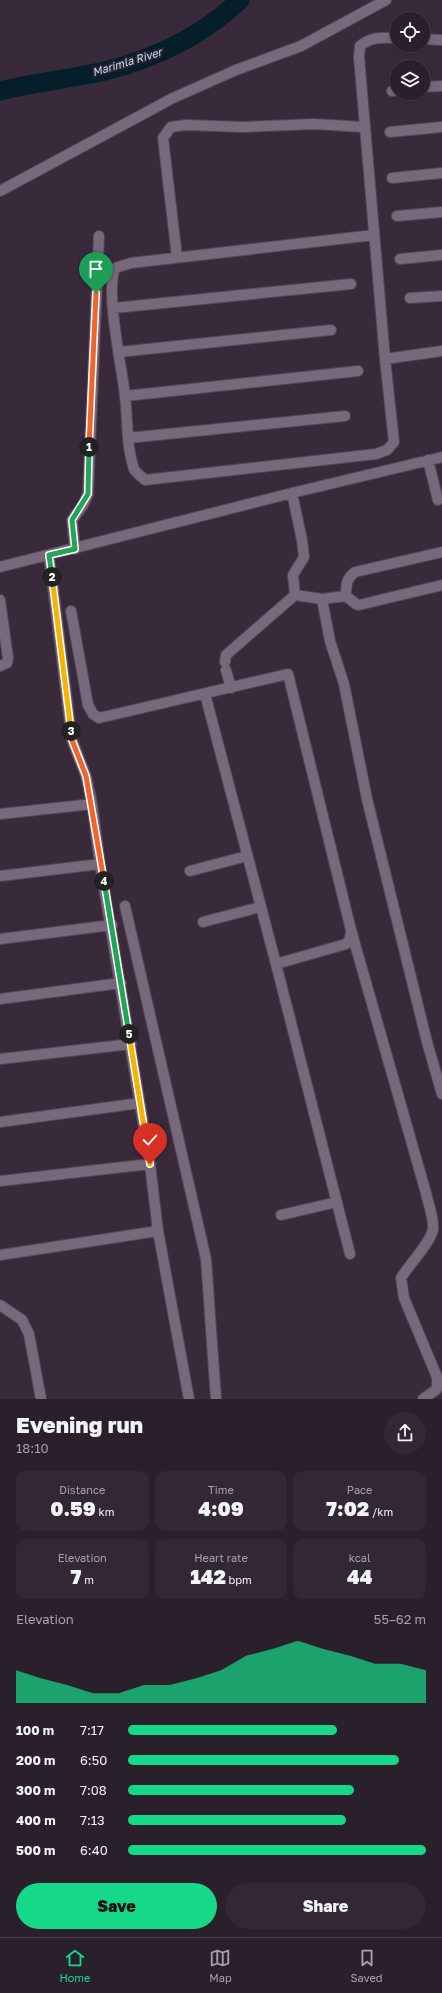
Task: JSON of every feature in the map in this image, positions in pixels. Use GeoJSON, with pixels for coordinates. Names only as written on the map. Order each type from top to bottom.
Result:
{"type":"FeatureCollection","features":[{"type":"Feature","properties":{"kind":"street"},"geometry":{"type":"LineString","coordinates":[[0,191],[173,98],[236,70],[301,46],[386,0]]}},
{"type":"Feature","properties":{"kind":"street"},"geometry":{"type":"LineString","coordinates":[[374,235],[131,263],[116,268],[112,276],[114,308],[126,396],[128,438],[135,470],[145,480],[376,454],[387,450],[394,442],[385,359],[374,235],[363,127],[358,57],[360,46],[368,40],[390,38]]}},
{"type":"Feature","properties":{"kind":"street"},"geometry":{"type":"LineString","coordinates":[[430,40],[442,40]]}},
{"type":"Feature","properties":{"kind":"street"},"geometry":{"type":"LineString","coordinates":[[430,87],[442,86]]}},
{"type":"Feature","properties":{"kind":"street"},"geometry":{"type":"LineString","coordinates":[[178,258],[163,138],[172,127],[186,125],[243,127],[314,124],[363,127]]}},
{"type":"Feature","properties":{"kind":"street"},"geometry":{"type":"LineString","coordinates":[[390,132],[442,127]]}},
{"type":"Feature","properties":{"kind":"street"},"geometry":{"type":"LineString","coordinates":[[392,178],[442,173]]}},
{"type":"Feature","properties":{"kind":"street"},"geometry":{"type":"LineString","coordinates":[[397,216],[442,212]]}},
{"type":"Feature","properties":{"kind":"street"},"geometry":{"type":"LineString","coordinates":[[75,549],[72,520],[88,494],[99,236]]}},
{"type":"Feature","properties":{"kind":"street"},"geometry":{"type":"LineString","coordinates":[[400,259],[442,255]]}},
{"type":"Feature","properties":{"kind":"street"},"geometry":{"type":"LineString","coordinates":[[114,308],[351,284]]}},
{"type":"Feature","properties":{"kind":"street"},"geometry":{"type":"LineString","coordinates":[[410,298],[442,296]]}},
{"type":"Feature","properties":{"kind":"street"},"geometry":{"type":"LineString","coordinates":[[119,352],[331,330]]}},
{"type":"Feature","properties":{"kind":"street"},"geometry":{"type":"LineString","coordinates":[[385,359],[442,351]]}},
{"type":"Feature","properties":{"kind":"street"},"geometry":{"type":"LineString","coordinates":[[126,396],[358,371]]}},
{"type":"Feature","properties":{"kind":"street"},"geometry":{"type":"LineString","coordinates":[[128,438],[345,416]]}},
{"type":"Feature","properties":{"kind":"street"},"geometry":{"type":"LineString","coordinates":[[0,567],[75,549],[292,492],[442,457]]}},
{"type":"Feature","properties":{"kind":"street"},"geometry":{"type":"LineString","coordinates":[[428,460],[438,500]]}},
{"type":"Feature","properties":{"kind":"street"},"geometry":{"type":"LineString","coordinates":[[292,492],[304,557],[293,575],[295,595]]}},
{"type":"Feature","properties":{"kind":"street"},"geometry":{"type":"LineString","coordinates":[[346,596],[346,582],[355,572],[442,552]]}},
{"type":"Feature","properties":{"kind":"street"},"geometry":{"type":"LineString","coordinates":[[49,555],[72,740],[86,776],[92,804],[100,864],[112,925],[150,1164],[158,1231],[189,1399]]}},
{"type":"Feature","properties":{"kind":"street"},"geometry":{"type":"LineString","coordinates":[[231,688],[226,666],[226,655],[295,595],[322,599],[346,596],[359,605],[442,585]]}},
{"type":"Feature","properties":{"kind":"street"},"geometry":{"type":"LineString","coordinates":[[322,599],[330,641],[344,684],[367,799],[427,1042],[442,1094]]}},
{"type":"Feature","properties":{"kind":"street"},"geometry":{"type":"LineString","coordinates":[[0,600],[8,658],[7,663],[0,666]]}},
{"type":"Feature","properties":{"kind":"street"},"geometry":{"type":"LineString","coordinates":[[71,612],[88,705],[93,714],[99,718],[288,674],[351,930],[426,1193],[433,1230],[426,1246],[410,1262],[401,1278],[404,1298],[437,1376],[437,1389],[423,1399]]}},
{"type":"Feature","properties":{"kind":"street"},"geometry":{"type":"LineString","coordinates":[[204,694],[276,964],[350,1254]]}},
{"type":"Feature","properties":{"kind":"street"},"geometry":{"type":"LineString","coordinates":[[0,814],[92,804]]}},
{"type":"Feature","properties":{"kind":"street"},"geometry":{"type":"LineString","coordinates":[[190,871],[247,856]]}},
{"type":"Feature","properties":{"kind":"street"},"geometry":{"type":"LineString","coordinates":[[0,876],[100,864]]}},
{"type":"Feature","properties":{"kind":"street"},"geometry":{"type":"LineString","coordinates":[[125,906],[206,1259],[216,1399]]}},
{"type":"Feature","properties":{"kind":"street"},"geometry":{"type":"LineString","coordinates":[[203,922],[260,907]]}},
{"type":"Feature","properties":{"kind":"street"},"geometry":{"type":"LineString","coordinates":[[0,939],[112,925]]}},
{"type":"Feature","properties":{"kind":"street"},"geometry":{"type":"LineString","coordinates":[[276,964],[346,944],[350,939],[351,930]]}},
{"type":"Feature","properties":{"kind":"street"},"geometry":{"type":"LineString","coordinates":[[0,999],[121,983]]}},
{"type":"Feature","properties":{"kind":"street"},"geometry":{"type":"LineString","coordinates":[[0,1059],[131,1044]]}},
{"type":"Feature","properties":{"kind":"street"},"geometry":{"type":"LineString","coordinates":[[0,1122],[140,1103]]}},
{"type":"Feature","properties":{"kind":"street"},"geometry":{"type":"LineString","coordinates":[[0,1181],[150,1164]]}},
{"type":"Feature","properties":{"kind":"street"},"geometry":{"type":"LineString","coordinates":[[281,1216],[337,1202]]}},
{"type":"Feature","properties":{"kind":"street"},"geometry":{"type":"LineString","coordinates":[[0,1255],[158,1231]]}},
{"type":"Feature","properties":{"kind":"street"},"geometry":{"type":"LineString","coordinates":[[0,1305],[22,1320],[29,1334],[41,1399]]}},
{"type":"Feature","properties":{"kind":"waterway","name":"Marimla River"},"geometry":{"type":"LineString","coordinates":[[0,91],[105,71],[142,60],[160,53],[194,35],[210,25],[240,0]]}},
{"type":"Feature","properties":{"kind":"route"},"geometry":{"type":"LineString","coordinates":[[96,293],[88,462],[88,494],[83,505],[72,520],[75,549],[49,555],[72,740],[86,776],[92,804],[100,864],[112,925],[150,1164]]}}]}
